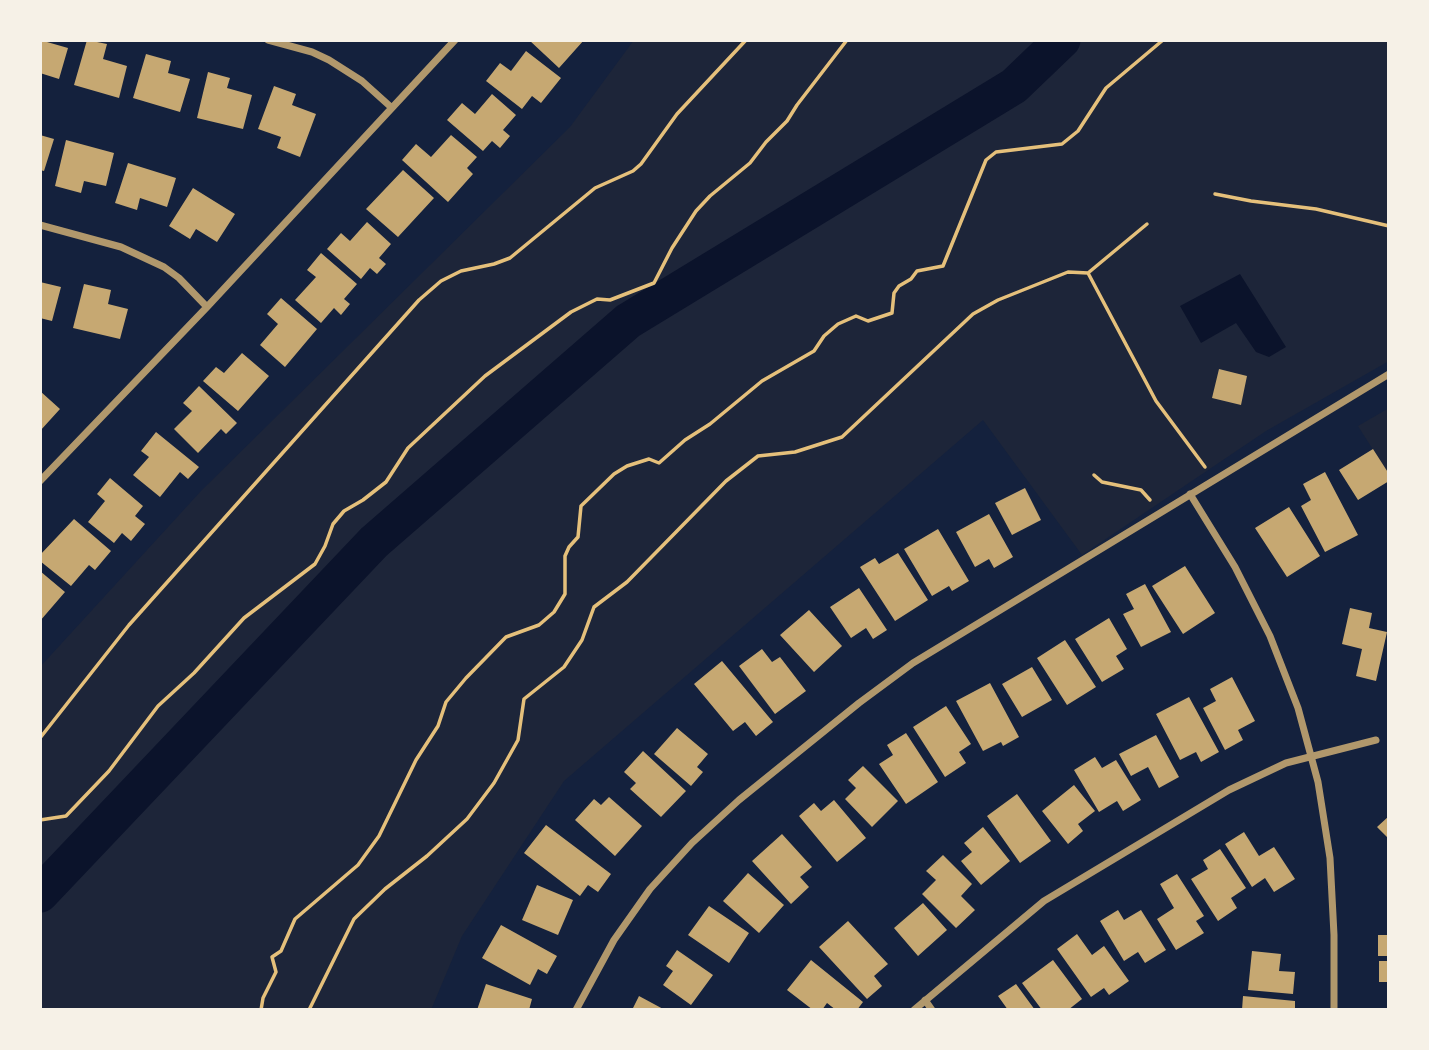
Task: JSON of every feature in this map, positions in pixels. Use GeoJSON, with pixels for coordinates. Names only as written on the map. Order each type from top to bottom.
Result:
{"type":"FeatureCollection","features":[{"type":"Feature","properties":{"kind":"street"},"geometry":{"type":"LineString","coordinates":[[268,40],[330,60],[362,81],[392,108]]}},
{"type":"Feature","properties":{"kind":"street"},"geometry":{"type":"LineString","coordinates":[[40,481],[207,307],[455,40]]}},
{"type":"Feature","properties":{"kind":"street"},"geometry":{"type":"LineString","coordinates":[[40,225],[121,247],[164,267],[179,278],[207,307]]}},
{"type":"Feature","properties":{"kind":"street"},"geometry":{"type":"LineString","coordinates":[[576,1010],[614,940],[650,889],[692,843],[739,800],[859,703],[913,663],[1389,374]]}},
{"type":"Feature","properties":{"kind":"street"},"geometry":{"type":"LineString","coordinates":[[1191,494],[1235,567],[1270,636],[1298,708],[1318,782],[1330,858],[1334,1010]]}},
{"type":"Feature","properties":{"kind":"street"},"geometry":{"type":"LineString","coordinates":[[914,1010],[1044,901],[1228,790],[1257,775],[1311,756],[1376,740]]}},
{"type":"Feature","properties":{"kind":"street"},"geometry":{"type":"LineString","coordinates":[[925,1000],[932,1010]]}},
{"type":"Feature","properties":{"kind":"path"},"geometry":{"type":"LineString","coordinates":[[40,738],[129,625],[419,300],[441,281],[461,271],[510,258],[579,199],[641,164],[677,114],[746,40]]}},
{"type":"Feature","properties":{"kind":"path"},"geometry":{"type":"LineString","coordinates":[[40,820],[66,816],[109,771],[158,706],[194,673],[244,618],[315,564],[333,524],[344,511],[386,482],[408,448],[485,376],[571,312],[597,299],[610,300],[654,283],[696,211],[750,163],[787,121],[847,40]]}},
{"type":"Feature","properties":{"kind":"path"},"geometry":{"type":"LineString","coordinates":[[261,1010],[263,998],[275,972],[272,957],[281,951],[295,919],[358,865],[379,836],[416,760],[438,726],[446,702],[506,637],[539,625],[554,612],[565,594],[565,556],[578,537],[581,506],[587,499],[626,466],[649,459],[659,463],[762,381],[814,351],[824,336],[838,324],[856,316],[868,321],[892,313],[894,293],[899,286],[918,271],[943,266],[986,160],[996,152],[1062,144],[1078,131],[1106,88],[1163,40]]}},
{"type":"Feature","properties":{"kind":"path"},"geometry":{"type":"LineString","coordinates":[[1214,194],[1316,209],[1389,226]]}},
{"type":"Feature","properties":{"kind":"path"},"geometry":{"type":"LineString","coordinates":[[309,1010],[354,919],[467,819],[494,783],[518,740],[524,699],[564,667],[582,640],[594,607],[627,582],[726,481],[758,456],[795,452],[842,437],[973,314],[998,300],[1068,272],[1088,273],[1147,225]]}},
{"type":"Feature","properties":{"kind":"path"},"geometry":{"type":"LineString","coordinates":[[1088,273],[1156,401],[1205,467]]}},
{"type":"Feature","properties":{"kind":"path"},"geometry":{"type":"LineString","coordinates":[[1094,475],[1102,482],[1141,490],[1150,500]]}},
{"type":"Feature","properties":{"kind":"shaded area"},"geometry":{"type":"Polygon","coordinates":[[[634,40],[1389,40],[1389,361],[1266,431],[1082,555],[983,420],[564,781],[462,936],[431,1010],[40,1010],[40,667],[201,491],[570,127],[634,40]]]}},
{"type":"Feature","properties":{"kind":"shaded area"},"geometry":{"type":"Polygon","coordinates":[[[1240,274],[1286,347],[1269,357],[1256,352],[1236,323],[1201,343],[1180,306],[1240,274]]]}},
{"type":"Feature","properties":{"kind":"shaded area"},"geometry":{"type":"Polygon","coordinates":[[[1389,408],[1389,475],[1358,426],[1389,408]]]}},
{"type":"Feature","properties":{"kind":"building"},"geometry":{"type":"Polygon","coordinates":[[[40,40],[68,48],[59,79],[40,73],[40,40]]]}},
{"type":"Feature","properties":{"kind":"building"},"geometry":{"type":"Polygon","coordinates":[[[87,40],[107,44],[103,59],[127,66],[119,98],[74,85],[87,40]]]}},
{"type":"Feature","properties":{"kind":"building"},"geometry":{"type":"Polygon","coordinates":[[[529,40],[584,40],[559,68],[529,40]]]}},
{"type":"Feature","properties":{"kind":"building"},"geometry":{"type":"Polygon","coordinates":[[[526,51],[561,78],[541,103],[532,96],[522,109],[486,81],[500,63],[511,71],[526,51]]]}},
{"type":"Feature","properties":{"kind":"building"},"geometry":{"type":"Polygon","coordinates":[[[146,54],[171,61],[168,73],[190,79],[180,112],[133,98],[146,54]]]}},
{"type":"Feature","properties":{"kind":"building"},"geometry":{"type":"Polygon","coordinates":[[[208,72],[230,78],[227,88],[252,95],[243,129],[197,118],[208,72]]]}},
{"type":"Feature","properties":{"kind":"building"},"geometry":{"type":"Polygon","coordinates":[[[274,86],[296,94],[292,105],[316,114],[300,157],[277,148],[281,137],[258,129],[274,86]]]}},
{"type":"Feature","properties":{"kind":"building"},"geometry":{"type":"Polygon","coordinates":[[[492,94],[516,115],[503,130],[510,136],[500,148],[492,141],[483,151],[447,120],[462,103],[475,114],[492,94]]]}},
{"type":"Feature","properties":{"kind":"building"},"geometry":{"type":"Polygon","coordinates":[[[40,135],[54,139],[44,171],[40,170],[40,135]]]}},
{"type":"Feature","properties":{"kind":"building"},"geometry":{"type":"Polygon","coordinates":[[[451,135],[477,157],[467,168],[473,174],[448,202],[402,160],[416,144],[431,157],[451,135]]]}},
{"type":"Feature","properties":{"kind":"building"},"geometry":{"type":"Polygon","coordinates":[[[66,140],[114,153],[106,186],[84,181],[81,193],[55,186],[66,140]]]}},
{"type":"Feature","properties":{"kind":"building"},"geometry":{"type":"Polygon","coordinates":[[[128,163],[176,178],[167,207],[140,198],[137,210],[115,203],[128,163]]]}},
{"type":"Feature","properties":{"kind":"building"},"geometry":{"type":"Polygon","coordinates":[[[403,170],[434,198],[398,237],[366,209],[403,170]]]}},
{"type":"Feature","properties":{"kind":"building"},"geometry":{"type":"Polygon","coordinates":[[[193,188],[235,214],[217,242],[196,229],[190,239],[169,226],[193,188]]]}},
{"type":"Feature","properties":{"kind":"building"},"geometry":{"type":"Polygon","coordinates":[[[367,222],[391,244],[379,258],[386,264],[377,274],[370,268],[361,279],[327,249],[341,233],[350,241],[367,222]]]}},
{"type":"Feature","properties":{"kind":"building"},"geometry":{"type":"Polygon","coordinates":[[[321,253],[357,284],[344,299],[350,304],[341,315],[334,308],[321,323],[295,300],[316,277],[307,270],[321,253]]]}},
{"type":"Feature","properties":{"kind":"building"},"geometry":{"type":"Polygon","coordinates":[[[40,282],[61,287],[52,321],[40,318],[40,282]]]}},
{"type":"Feature","properties":{"kind":"building"},"geometry":{"type":"Polygon","coordinates":[[[84,284],[111,290],[108,304],[128,309],[120,339],[73,328],[84,284]]]}},
{"type":"Feature","properties":{"kind":"building"},"geometry":{"type":"Polygon","coordinates":[[[281,298],[317,329],[285,367],[260,345],[278,324],[267,314],[281,298]]]}},
{"type":"Feature","properties":{"kind":"building"},"geometry":{"type":"Polygon","coordinates":[[[242,353],[269,376],[238,411],[203,381],[216,367],[224,373],[242,353]]]}},
{"type":"Feature","properties":{"kind":"building"},"geometry":{"type":"Polygon","coordinates":[[[1219,369],[1247,376],[1241,405],[1212,398],[1219,369]]]}},
{"type":"Feature","properties":{"kind":"building"},"geometry":{"type":"Polygon","coordinates":[[[199,386],[237,423],[226,434],[221,429],[198,453],[174,429],[192,411],[183,403],[199,386]]]}},
{"type":"Feature","properties":{"kind":"building"},"geometry":{"type":"Polygon","coordinates":[[[40,391],[60,409],[40,431],[40,391]]]}},
{"type":"Feature","properties":{"kind":"building"},"geometry":{"type":"Polygon","coordinates":[[[156,432],[199,467],[188,479],[180,472],[160,497],[133,475],[149,457],[141,451],[156,432]]]}},
{"type":"Feature","properties":{"kind":"building"},"geometry":{"type":"Polygon","coordinates":[[[1373,449],[1389,474],[1389,481],[1358,500],[1339,470],[1373,449]]]}},
{"type":"Feature","properties":{"kind":"building"},"geometry":{"type":"Polygon","coordinates":[[[1325,472],[1358,535],[1325,552],[1301,506],[1311,500],[1303,484],[1325,472]]]}},
{"type":"Feature","properties":{"kind":"building"},"geometry":{"type":"Polygon","coordinates":[[[110,478],[143,506],[135,516],[145,524],[131,541],[122,533],[114,543],[88,522],[105,501],[97,494],[110,478]]]}},
{"type":"Feature","properties":{"kind":"building"},"geometry":{"type":"Polygon","coordinates":[[[1025,488],[1041,520],[1012,535],[995,503],[1025,488]]]}},
{"type":"Feature","properties":{"kind":"building"},"geometry":{"type":"Polygon","coordinates":[[[1289,507],[1320,556],[1287,577],[1255,528],[1289,507]]]}},
{"type":"Feature","properties":{"kind":"building"},"geometry":{"type":"Polygon","coordinates":[[[989,514],[1013,557],[994,568],[989,559],[975,567],[956,532],[989,514]]]}},
{"type":"Feature","properties":{"kind":"building"},"geometry":{"type":"Polygon","coordinates":[[[74,519],[111,551],[95,570],[89,565],[71,586],[40,561],[40,555],[74,519]]]}},
{"type":"Feature","properties":{"kind":"building"},"geometry":{"type":"Polygon","coordinates":[[[938,529],[969,581],[952,591],[949,586],[932,596],[904,549],[938,529]]]}},
{"type":"Feature","properties":{"kind":"building"},"geometry":{"type":"Polygon","coordinates":[[[898,553],[928,600],[895,621],[860,567],[875,558],[879,564],[898,553]]]}},
{"type":"Feature","properties":{"kind":"building"},"geometry":{"type":"Polygon","coordinates":[[[1185,566],[1215,613],[1183,634],[1152,586],[1185,566]]]}},
{"type":"Feature","properties":{"kind":"building"},"geometry":{"type":"Polygon","coordinates":[[[40,571],[65,592],[40,621],[40,571]]]}},
{"type":"Feature","properties":{"kind":"building"},"geometry":{"type":"Polygon","coordinates":[[[1145,584],[1171,632],[1141,647],[1123,614],[1134,609],[1126,594],[1145,584]]]}},
{"type":"Feature","properties":{"kind":"building"},"geometry":{"type":"Polygon","coordinates":[[[859,588],[887,630],[873,639],[866,628],[851,638],[830,607],[859,588]]]}},
{"type":"Feature","properties":{"kind":"building"},"geometry":{"type":"Polygon","coordinates":[[[1350,608],[1372,613],[1369,628],[1387,632],[1376,681],[1356,676],[1362,649],[1342,644],[1350,608]]]}},
{"type":"Feature","properties":{"kind":"building"},"geometry":{"type":"Polygon","coordinates":[[[809,610],[842,646],[814,672],[780,635],[809,610]]]}},
{"type":"Feature","properties":{"kind":"building"},"geometry":{"type":"Polygon","coordinates":[[[1109,618],[1127,649],[1116,656],[1124,669],[1102,682],[1075,639],[1109,618]]]}},
{"type":"Feature","properties":{"kind":"building"},"geometry":{"type":"Polygon","coordinates":[[[1065,640],[1096,687],[1067,705],[1037,658],[1065,640]]]}},
{"type":"Feature","properties":{"kind":"building"},"geometry":{"type":"Polygon","coordinates":[[[762,649],[772,662],[780,657],[806,691],[775,714],[739,666],[762,649]]]}},
{"type":"Feature","properties":{"kind":"building"},"geometry":{"type":"Polygon","coordinates":[[[722,661],[773,722],[756,736],[745,722],[733,731],[694,684],[722,661]]]}},
{"type":"Feature","properties":{"kind":"building"},"geometry":{"type":"Polygon","coordinates":[[[1032,667],[1052,700],[1022,717],[1002,684],[1032,667]]]}},
{"type":"Feature","properties":{"kind":"building"},"geometry":{"type":"Polygon","coordinates":[[[1232,677],[1255,721],[1238,730],[1243,740],[1225,750],[1203,708],[1216,701],[1210,689],[1232,677]]]}},
{"type":"Feature","properties":{"kind":"building"},"geometry":{"type":"Polygon","coordinates":[[[990,683],[1019,737],[1003,746],[1001,742],[983,751],[956,701],[990,683]]]}},
{"type":"Feature","properties":{"kind":"building"},"geometry":{"type":"Polygon","coordinates":[[[1189,697],[1219,752],[1201,762],[1196,752],[1180,760],[1156,714],[1189,697]]]}},
{"type":"Feature","properties":{"kind":"building"},"geometry":{"type":"Polygon","coordinates":[[[946,706],[971,744],[959,752],[966,763],[945,777],[913,727],[946,706]]]}},
{"type":"Feature","properties":{"kind":"building"},"geometry":{"type":"Polygon","coordinates":[[[677,728],[708,754],[697,767],[703,772],[691,786],[654,754],[677,728]]]}},
{"type":"Feature","properties":{"kind":"building"},"geometry":{"type":"Polygon","coordinates":[[[906,733],[938,782],[906,804],[879,764],[893,755],[887,745],[906,733]]]}},
{"type":"Feature","properties":{"kind":"building"},"geometry":{"type":"Polygon","coordinates":[[[1156,735],[1179,777],[1159,788],[1148,767],[1131,776],[1119,754],[1156,735]]]}},
{"type":"Feature","properties":{"kind":"building"},"geometry":{"type":"Polygon","coordinates":[[[643,751],[686,791],[661,817],[630,789],[636,783],[624,772],[643,751]]]}},
{"type":"Feature","properties":{"kind":"building"},"geometry":{"type":"Polygon","coordinates":[[[1095,757],[1102,768],[1116,760],[1141,800],[1123,811],[1117,801],[1099,812],[1074,770],[1095,757]]]}},
{"type":"Feature","properties":{"kind":"building"},"geometry":{"type":"Polygon","coordinates":[[[863,766],[898,801],[872,827],[845,799],[856,788],[848,780],[863,766]]]}},
{"type":"Feature","properties":{"kind":"building"},"geometry":{"type":"Polygon","coordinates":[[[1074,785],[1095,811],[1078,824],[1083,831],[1068,844],[1042,811],[1074,785]]]}},
{"type":"Feature","properties":{"kind":"building"},"geometry":{"type":"Polygon","coordinates":[[[1017,794],[1051,841],[1020,863],[987,816],[1017,794]]]}},
{"type":"Feature","properties":{"kind":"building"},"geometry":{"type":"Polygon","coordinates":[[[609,797],[642,826],[615,856],[575,820],[594,799],[601,805],[609,797]]]}},
{"type":"Feature","properties":{"kind":"building"},"geometry":{"type":"Polygon","coordinates":[[[834,800],[866,838],[837,862],[799,816],[814,803],[821,811],[834,800]]]}},
{"type":"Feature","properties":{"kind":"building"},"geometry":{"type":"Polygon","coordinates":[[[1389,816],[1389,839],[1377,827],[1389,816]]]}},
{"type":"Feature","properties":{"kind":"building"},"geometry":{"type":"Polygon","coordinates":[[[546,825],[611,874],[598,892],[588,885],[580,896],[524,853],[546,825]]]}},
{"type":"Feature","properties":{"kind":"building"},"geometry":{"type":"Polygon","coordinates":[[[983,827],[1010,861],[981,885],[961,861],[972,852],[964,843],[983,827]]]}},
{"type":"Feature","properties":{"kind":"building"},"geometry":{"type":"Polygon","coordinates":[[[1244,832],[1259,856],[1274,847],[1295,879],[1274,892],[1265,878],[1252,887],[1225,844],[1244,832]]]}},
{"type":"Feature","properties":{"kind":"building"},"geometry":{"type":"Polygon","coordinates":[[[782,834],[812,867],[800,877],[809,887],[791,904],[752,861],[782,834]]]}},
{"type":"Feature","properties":{"kind":"building"},"geometry":{"type":"Polygon","coordinates":[[[1220,849],[1246,888],[1231,898],[1237,908],[1218,921],[1191,879],[1208,869],[1203,860],[1220,849]]]}},
{"type":"Feature","properties":{"kind":"building"},"geometry":{"type":"Polygon","coordinates":[[[943,855],[972,884],[961,896],[975,910],[956,928],[922,894],[936,880],[926,871],[943,855]]]}},
{"type":"Feature","properties":{"kind":"building"},"geometry":{"type":"Polygon","coordinates":[[[748,873],[784,905],[759,933],[723,901],[748,873]]]}},
{"type":"Feature","properties":{"kind":"building"},"geometry":{"type":"Polygon","coordinates":[[[1177,874],[1204,916],[1196,921],[1204,933],[1176,950],[1157,919],[1174,908],[1160,884],[1177,874]]]}},
{"type":"Feature","properties":{"kind":"building"},"geometry":{"type":"Polygon","coordinates":[[[537,885],[573,900],[558,935],[522,920],[537,885]]]}},
{"type":"Feature","properties":{"kind":"building"},"geometry":{"type":"Polygon","coordinates":[[[923,903],[947,930],[918,956],[894,928],[923,903]]]}},
{"type":"Feature","properties":{"kind":"building"},"geometry":{"type":"Polygon","coordinates":[[[709,906],[749,933],[729,963],[688,935],[709,906]]]}},
{"type":"Feature","properties":{"kind":"building"},"geometry":{"type":"Polygon","coordinates":[[[1118,910],[1124,920],[1141,910],[1166,950],[1145,963],[1138,952],[1124,961],[1100,921],[1118,910]]]}},
{"type":"Feature","properties":{"kind":"building"},"geometry":{"type":"Polygon","coordinates":[[[848,921],[888,964],[874,976],[882,986],[867,999],[819,947],[848,921]]]}},
{"type":"Feature","properties":{"kind":"building"},"geometry":{"type":"Polygon","coordinates":[[[501,925],[557,956],[547,974],[538,969],[530,985],[482,958],[501,925]]]}},
{"type":"Feature","properties":{"kind":"building"},"geometry":{"type":"Polygon","coordinates":[[[1077,934],[1092,955],[1104,946],[1129,981],[1109,995],[1104,988],[1091,997],[1057,949],[1077,934]]]}},
{"type":"Feature","properties":{"kind":"building"},"geometry":{"type":"Polygon","coordinates":[[[1378,935],[1389,935],[1389,956],[1378,956],[1378,935]]]}},
{"type":"Feature","properties":{"kind":"building"},"geometry":{"type":"Polygon","coordinates":[[[677,950],[713,975],[691,1005],[663,985],[673,971],[666,966],[677,950]]]}},
{"type":"Feature","properties":{"kind":"building"},"geometry":{"type":"Polygon","coordinates":[[[1252,951],[1281,954],[1279,971],[1295,972],[1293,994],[1248,990],[1252,951]]]}},
{"type":"Feature","properties":{"kind":"building"},"geometry":{"type":"Polygon","coordinates":[[[811,960],[863,1002],[857,1010],[836,1010],[827,1003],[822,1010],[813,1010],[787,990],[811,960]]]}},
{"type":"Feature","properties":{"kind":"building"},"geometry":{"type":"Polygon","coordinates":[[[1053,960],[1082,999],[1068,1010],[1042,1010],[1022,983],[1053,960]]]}},
{"type":"Feature","properties":{"kind":"building"},"geometry":{"type":"Polygon","coordinates":[[[1379,961],[1389,961],[1389,982],[1379,982],[1379,961]]]}},
{"type":"Feature","properties":{"kind":"building"},"geometry":{"type":"Polygon","coordinates":[[[486,984],[532,999],[529,1010],[477,1010],[486,984]]]}},
{"type":"Feature","properties":{"kind":"building"},"geometry":{"type":"Polygon","coordinates":[[[1016,984],[1035,1010],[1008,1010],[998,996],[1016,984]]]}},
{"type":"Feature","properties":{"kind":"building"},"geometry":{"type":"Polygon","coordinates":[[[639,996],[665,1010],[632,1010],[639,996]]]}},
{"type":"Feature","properties":{"kind":"building"},"geometry":{"type":"Polygon","coordinates":[[[1243,996],[1295,1001],[1295,1010],[1242,1010],[1243,996]]]}},
{"type":"Feature","properties":{"kind":"waterway"},"geometry":{"type":"LineString","coordinates":[[40,894],[374,542],[628,321],[1014,86],[1062,40]]}}]}
